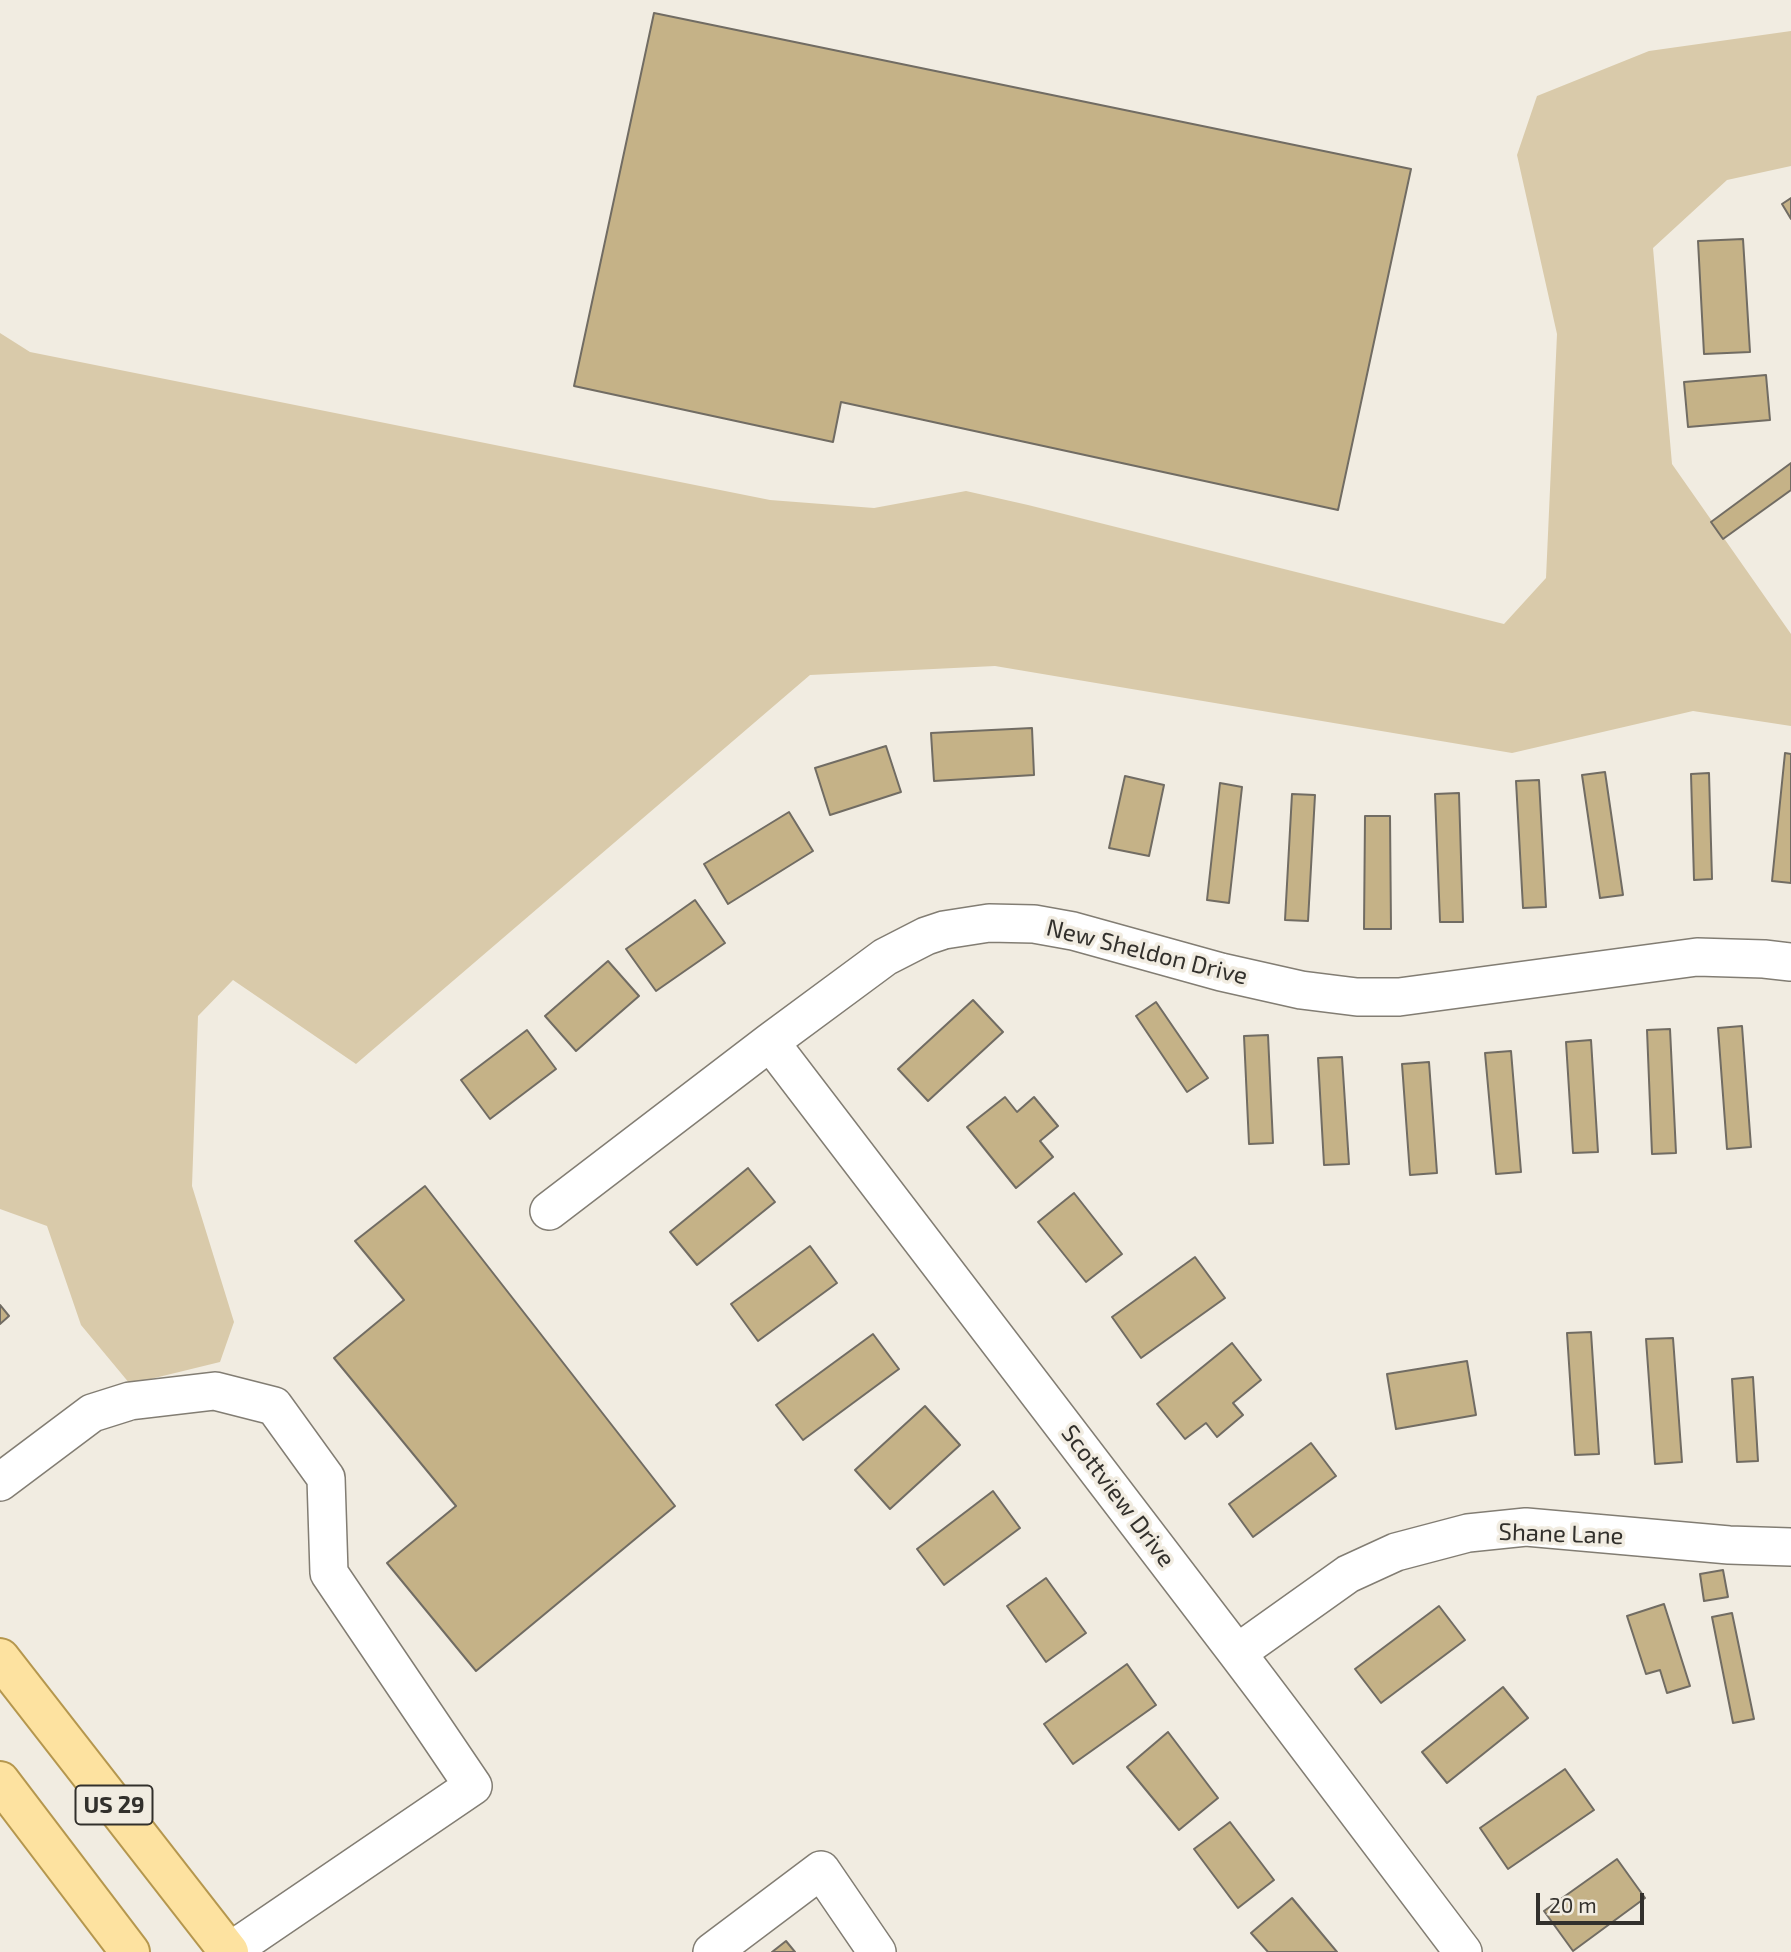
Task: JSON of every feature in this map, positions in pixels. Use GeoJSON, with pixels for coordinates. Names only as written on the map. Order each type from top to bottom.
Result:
{"type":"FeatureCollection","features":[{"type":"Feature","properties":{"kind":"main road","name":"US 29"},"geometry":{"type":"LineString","coordinates":[[0,1658],[229,1952]]}},
{"type":"Feature","properties":{"kind":"main road","name":"US 29"},"geometry":{"type":"LineString","coordinates":[[0,1781],[130,1952]]}},
{"type":"Feature","properties":{"kind":"street","name":"New Sheldon Drive"},"geometry":{"type":"LineString","coordinates":[[549,1211],[886,957],[926,936],[944,930],[989,923],[1034,924],[1073,931],[1221,972],[1301,990],[1357,997],[1399,997],[1697,957],[1791,962]]}},
{"type":"Feature","properties":{"kind":"street","name":"Scottview Drive"},"geometry":{"type":"LineString","coordinates":[[770,1042],[1463,1952]]}},
{"type":"Feature","properties":{"kind":"street"},"geometry":{"type":"LineString","coordinates":[[0,1482],[92,1413],[130,1401],[215,1391],[274,1406],[326,1478],[329,1573],[473,1786],[229,1952]]}},
{"type":"Feature","properties":{"kind":"street","name":"Shane Lane"},"geometry":{"type":"LineString","coordinates":[[1237,1653],[1348,1574],[1396,1552],[1468,1533],[1526,1527],[1791,1548]]}},
{"type":"Feature","properties":{"kind":"street"},"geometry":{"type":"LineString","coordinates":[[712,1952],[821,1870],[877,1952]]}},
{"type":"Feature","properties":{"kind":"shaded area"},"geometry":{"type":"Polygon","coordinates":[[[1791,31],[1791,166],[1727,180],[1653,248],[1672,464],[1791,634],[1791,726],[1693,711],[1512,753],[995,666],[810,675],[356,1064],[233,980],[198,1016],[192,1186],[234,1322],[220,1362],[130,1384],[81,1325],[47,1226],[0,1209],[0,333],[30,352],[770,500],[874,508],[966,491],[1504,624],[1546,578],[1557,334],[1517,155],[1537,96],[1649,51],[1791,31]]]}},
{"type":"Feature","properties":{"kind":"building"},"geometry":{"type":"Polygon","coordinates":[[[654,13],[1411,169],[1338,510],[841,402],[833,442],[574,386],[654,13]]]}},
{"type":"Feature","properties":{"kind":"building"},"geometry":{"type":"Polygon","coordinates":[[[1791,198],[1791,219],[1782,204],[1791,198]]]}},
{"type":"Feature","properties":{"kind":"building"},"geometry":{"type":"Polygon","coordinates":[[[1743,239],[1750,352],[1704,354],[1698,241],[1743,239]]]}},
{"type":"Feature","properties":{"kind":"building"},"geometry":{"type":"Polygon","coordinates":[[[1766,375],[1770,420],[1688,427],[1684,382],[1766,375]]]}},
{"type":"Feature","properties":{"kind":"building"},"geometry":{"type":"Polygon","coordinates":[[[1791,463],[1791,490],[1723,539],[1711,522],[1791,463]]]}},
{"type":"Feature","properties":{"kind":"building"},"geometry":{"type":"Polygon","coordinates":[[[1032,728],[1034,775],[934,781],[931,733],[1032,728]]]}},
{"type":"Feature","properties":{"kind":"building"},"geometry":{"type":"Polygon","coordinates":[[[886,746],[901,792],[830,815],[815,768],[886,746]]]}},
{"type":"Feature","properties":{"kind":"building"},"geometry":{"type":"Polygon","coordinates":[[[1785,753],[1791,754],[1791,883],[1772,881],[1785,753]]]}},
{"type":"Feature","properties":{"kind":"building"},"geometry":{"type":"Polygon","coordinates":[[[1605,772],[1623,895],[1600,898],[1582,775],[1605,772]]]}},
{"type":"Feature","properties":{"kind":"building"},"geometry":{"type":"Polygon","coordinates":[[[1709,773],[1712,879],[1694,880],[1691,774],[1709,773]]]}},
{"type":"Feature","properties":{"kind":"building"},"geometry":{"type":"Polygon","coordinates":[[[1125,776],[1164,785],[1149,856],[1109,848],[1125,776]]]}},
{"type":"Feature","properties":{"kind":"building"},"geometry":{"type":"Polygon","coordinates":[[[1539,780],[1546,907],[1523,908],[1516,781],[1539,780]]]}},
{"type":"Feature","properties":{"kind":"building"},"geometry":{"type":"Polygon","coordinates":[[[1220,783],[1242,787],[1229,903],[1207,900],[1220,783]]]}},
{"type":"Feature","properties":{"kind":"building"},"geometry":{"type":"Polygon","coordinates":[[[1459,793],[1463,922],[1440,922],[1435,794],[1459,793]]]}},
{"type":"Feature","properties":{"kind":"building"},"geometry":{"type":"Polygon","coordinates":[[[1292,794],[1315,795],[1308,921],[1285,920],[1292,794]]]}},
{"type":"Feature","properties":{"kind":"building"},"geometry":{"type":"Polygon","coordinates":[[[789,812],[813,851],[728,904],[704,864],[789,812]]]}},
{"type":"Feature","properties":{"kind":"building"},"geometry":{"type":"Polygon","coordinates":[[[1365,816],[1390,816],[1391,929],[1364,929],[1365,816]]]}},
{"type":"Feature","properties":{"kind":"building"},"geometry":{"type":"Polygon","coordinates":[[[695,900],[725,943],[656,991],[626,949],[695,900]]]}},
{"type":"Feature","properties":{"kind":"building"},"geometry":{"type":"Polygon","coordinates":[[[608,961],[639,996],[576,1051],[545,1016],[608,961]]]}},
{"type":"Feature","properties":{"kind":"building"},"geometry":{"type":"Polygon","coordinates":[[[973,1000],[1003,1032],[928,1101],[898,1069],[973,1000]]]}},
{"type":"Feature","properties":{"kind":"building"},"geometry":{"type":"Polygon","coordinates":[[[1156,1002],[1208,1078],[1187,1092],[1136,1016],[1156,1002]]]}},
{"type":"Feature","properties":{"kind":"building"},"geometry":{"type":"Polygon","coordinates":[[[1742,1026],[1751,1147],[1727,1149],[1718,1028],[1742,1026]]]}},
{"type":"Feature","properties":{"kind":"building"},"geometry":{"type":"Polygon","coordinates":[[[1670,1029],[1676,1153],[1652,1154],[1647,1030],[1670,1029]]]}},
{"type":"Feature","properties":{"kind":"building"},"geometry":{"type":"Polygon","coordinates":[[[527,1030],[556,1069],[490,1119],[461,1080],[527,1030]]]}},
{"type":"Feature","properties":{"kind":"building"},"geometry":{"type":"Polygon","coordinates":[[[1268,1035],[1273,1143],[1249,1144],[1244,1036],[1268,1035]]]}},
{"type":"Feature","properties":{"kind":"building"},"geometry":{"type":"Polygon","coordinates":[[[1591,1040],[1598,1152],[1573,1153],[1566,1042],[1591,1040]]]}},
{"type":"Feature","properties":{"kind":"building"},"geometry":{"type":"Polygon","coordinates":[[[1511,1051],[1521,1172],[1496,1174],[1485,1053],[1511,1051]]]}},
{"type":"Feature","properties":{"kind":"building"},"geometry":{"type":"Polygon","coordinates":[[[1342,1057],[1349,1164],[1324,1165],[1318,1058],[1342,1057]]]}},
{"type":"Feature","properties":{"kind":"building"},"geometry":{"type":"Polygon","coordinates":[[[1429,1062],[1437,1173],[1410,1175],[1402,1064],[1429,1062]]]}},
{"type":"Feature","properties":{"kind":"building"},"geometry":{"type":"Polygon","coordinates":[[[1005,1097],[1017,1112],[1034,1097],[1058,1126],[1040,1141],[1053,1157],[1016,1188],[967,1127],[1005,1097]]]}},
{"type":"Feature","properties":{"kind":"building"},"geometry":{"type":"Polygon","coordinates":[[[748,1168],[775,1202],[697,1265],[670,1232],[748,1168]]]}},
{"type":"Feature","properties":{"kind":"building"},"geometry":{"type":"Polygon","coordinates":[[[425,1186],[675,1506],[476,1671],[387,1563],[456,1506],[334,1358],[404,1300],[355,1241],[425,1186]]]}},
{"type":"Feature","properties":{"kind":"building"},"geometry":{"type":"Polygon","coordinates":[[[1074,1193],[1122,1254],[1086,1282],[1038,1222],[1074,1193]]]}},
{"type":"Feature","properties":{"kind":"building"},"geometry":{"type":"Polygon","coordinates":[[[810,1246],[837,1283],[758,1341],[731,1304],[810,1246]]]}},
{"type":"Feature","properties":{"kind":"building"},"geometry":{"type":"Polygon","coordinates":[[[1195,1257],[1225,1298],[1141,1358],[1112,1317],[1195,1257]]]}},
{"type":"Feature","properties":{"kind":"building"},"geometry":{"type":"Polygon","coordinates":[[[0,1305],[9,1316],[0,1324],[0,1305]]]}},
{"type":"Feature","properties":{"kind":"building"},"geometry":{"type":"Polygon","coordinates":[[[1591,1332],[1599,1454],[1575,1455],[1567,1333],[1591,1332]]]}},
{"type":"Feature","properties":{"kind":"building"},"geometry":{"type":"Polygon","coordinates":[[[873,1334],[899,1369],[803,1440],[776,1405],[873,1334]]]}},
{"type":"Feature","properties":{"kind":"building"},"geometry":{"type":"Polygon","coordinates":[[[1673,1338],[1682,1462],[1655,1464],[1646,1339],[1673,1338]]]}},
{"type":"Feature","properties":{"kind":"building"},"geometry":{"type":"Polygon","coordinates":[[[1232,1343],[1261,1380],[1233,1403],[1243,1415],[1217,1437],[1206,1423],[1185,1439],[1157,1404],[1232,1343]]]}},
{"type":"Feature","properties":{"kind":"building"},"geometry":{"type":"Polygon","coordinates":[[[1467,1361],[1476,1415],[1396,1429],[1387,1374],[1467,1361]]]}},
{"type":"Feature","properties":{"kind":"building"},"geometry":{"type":"Polygon","coordinates":[[[1753,1377],[1758,1461],[1737,1462],[1732,1379],[1753,1377]]]}},
{"type":"Feature","properties":{"kind":"building"},"geometry":{"type":"Polygon","coordinates":[[[925,1406],[960,1445],[890,1509],[855,1470],[925,1406]]]}},
{"type":"Feature","properties":{"kind":"building"},"geometry":{"type":"Polygon","coordinates":[[[1311,1443],[1336,1476],[1253,1537],[1229,1504],[1311,1443]]]}},
{"type":"Feature","properties":{"kind":"building"},"geometry":{"type":"Polygon","coordinates":[[[993,1491],[1020,1528],[944,1585],[917,1549],[993,1491]]]}},
{"type":"Feature","properties":{"kind":"building"},"geometry":{"type":"Polygon","coordinates":[[[1723,1570],[1728,1597],[1704,1601],[1700,1574],[1723,1570]]]}},
{"type":"Feature","properties":{"kind":"building"},"geometry":{"type":"Polygon","coordinates":[[[1046,1578],[1086,1633],[1046,1662],[1007,1606],[1046,1578]]]}},
{"type":"Feature","properties":{"kind":"building"},"geometry":{"type":"Polygon","coordinates":[[[1664,1604],[1690,1686],[1667,1693],[1660,1670],[1646,1674],[1627,1616],[1664,1604]]]}},
{"type":"Feature","properties":{"kind":"building"},"geometry":{"type":"Polygon","coordinates":[[[1439,1606],[1465,1640],[1381,1703],[1355,1669],[1439,1606]]]}},
{"type":"Feature","properties":{"kind":"building"},"geometry":{"type":"Polygon","coordinates":[[[1732,1613],[1754,1719],[1733,1723],[1712,1617],[1732,1613]]]}},
{"type":"Feature","properties":{"kind":"building"},"geometry":{"type":"Polygon","coordinates":[[[1127,1664],[1156,1705],[1073,1764],[1044,1724],[1127,1664]]]}},
{"type":"Feature","properties":{"kind":"building"},"geometry":{"type":"Polygon","coordinates":[[[1503,1687],[1528,1718],[1447,1783],[1422,1752],[1503,1687]]]}},
{"type":"Feature","properties":{"kind":"building"},"geometry":{"type":"Polygon","coordinates":[[[1168,1732],[1218,1798],[1179,1830],[1127,1767],[1168,1732]]]}},
{"type":"Feature","properties":{"kind":"building"},"geometry":{"type":"Polygon","coordinates":[[[1565,1769],[1594,1810],[1508,1869],[1480,1828],[1565,1769]]]}},
{"type":"Feature","properties":{"kind":"building"},"geometry":{"type":"Polygon","coordinates":[[[1230,1822],[1274,1880],[1238,1908],[1194,1849],[1230,1822]]]}},
{"type":"Feature","properties":{"kind":"building"},"geometry":{"type":"Polygon","coordinates":[[[1617,1859],[1645,1898],[1573,1951],[1544,1911],[1617,1859]]]}},
{"type":"Feature","properties":{"kind":"building"},"geometry":{"type":"Polygon","coordinates":[[[1292,1898],[1337,1952],[1268,1952],[1251,1933],[1292,1898]]]}},
{"type":"Feature","properties":{"kind":"building"},"geometry":{"type":"Polygon","coordinates":[[[786,1941],[795,1952],[772,1952],[786,1941]]]}}]}
